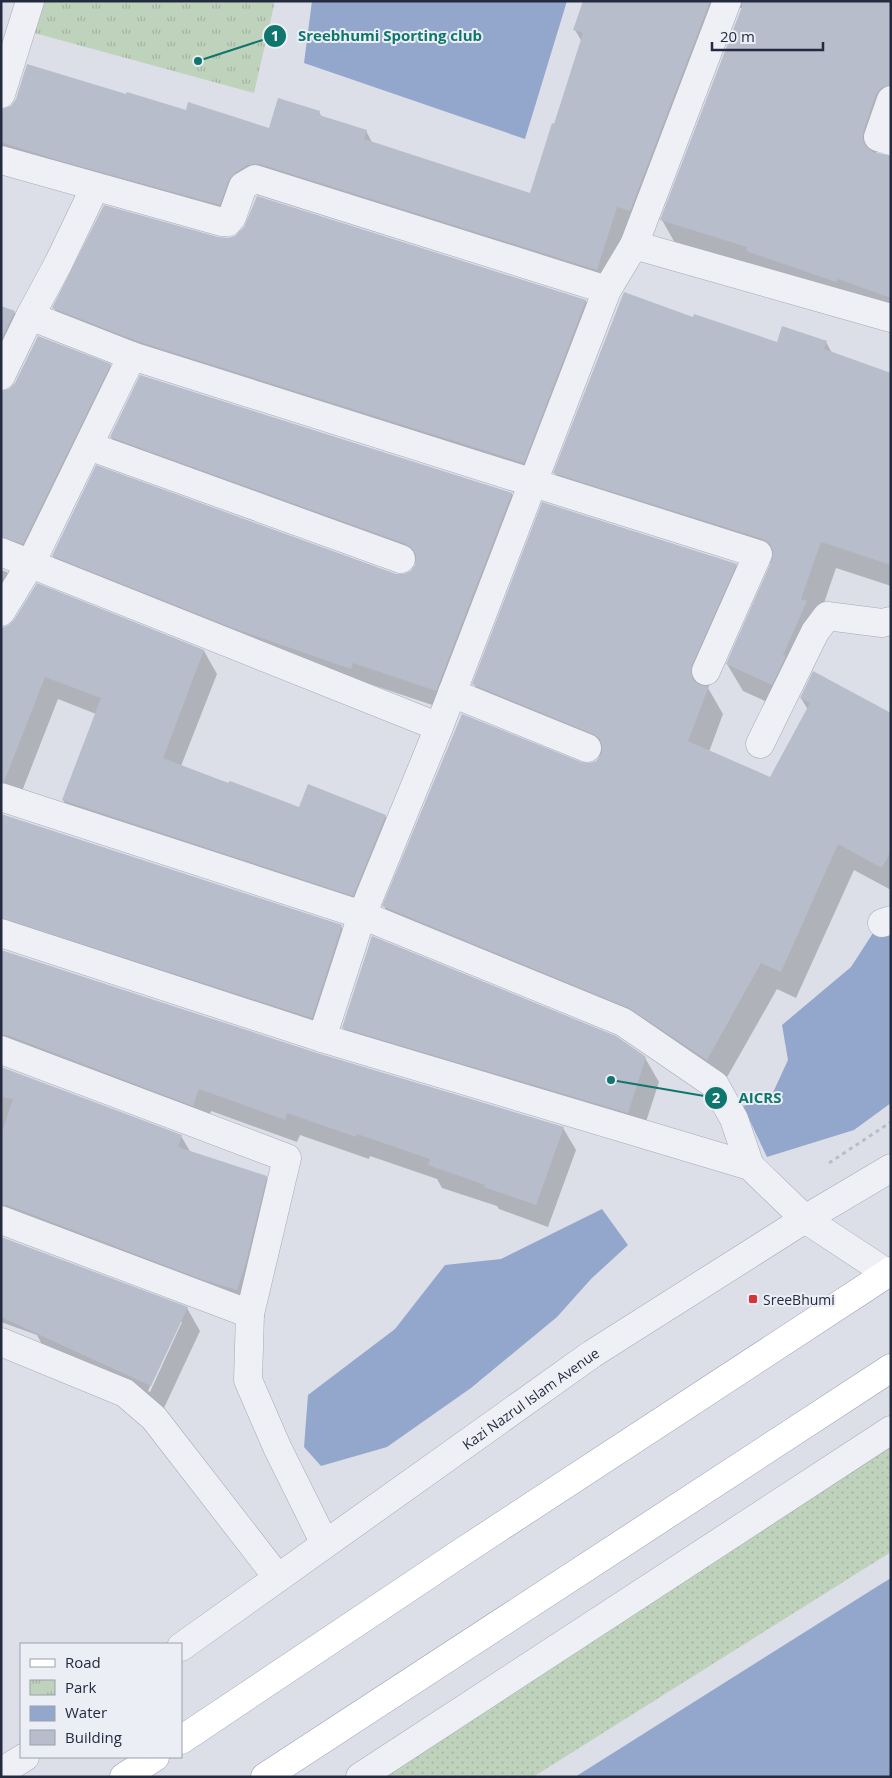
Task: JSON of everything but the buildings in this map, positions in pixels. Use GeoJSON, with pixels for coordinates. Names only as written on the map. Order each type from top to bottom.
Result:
{"type":"FeatureCollection","features":[{"type":"Feature","properties":{"kind":"main road"},"geometry":{"type":"LineString","coordinates":[[182,1739],[465,1550],[889,1272]]}},
{"type":"Feature","properties":{"kind":"main road"},"geometry":{"type":"LineString","coordinates":[[265,1777],[891,1368]]}},
{"type":"Feature","properties":{"kind":"main road"},"geometry":{"type":"LineString","coordinates":[[124,1777],[154,1758]]}},
{"type":"Feature","properties":{"kind":"street"},"geometry":{"type":"LineString","coordinates":[[1,94],[30,1]]}},
{"type":"Feature","properties":{"kind":"street"},"geometry":{"type":"LineString","coordinates":[[322,1038],[362,915],[439,727],[607,290],[634,245],[727,1]]}},
{"type":"Feature","properties":{"kind":"street"},"geometry":{"type":"LineString","coordinates":[[891,100],[878,137],[891,141]]}},
{"type":"Feature","properties":{"kind":"street"},"geometry":{"type":"LineString","coordinates":[[1,160],[222,222],[228,222],[243,186],[248,181],[255,179],[607,290]]}},
{"type":"Feature","properties":{"kind":"street"},"geometry":{"type":"LineString","coordinates":[[1,376],[95,187]]}},
{"type":"Feature","properties":{"kind":"street"},"geometry":{"type":"LineString","coordinates":[[634,245],[891,318]]}},
{"type":"Feature","properties":{"kind":"street"},"geometry":{"type":"LineString","coordinates":[[30,316],[132,356],[758,554],[706,671]]}},
{"type":"Feature","properties":{"kind":"street"},"geometry":{"type":"LineString","coordinates":[[1,612],[31,564],[132,356]]}},
{"type":"Feature","properties":{"kind":"street"},"geometry":{"type":"LineString","coordinates":[[89,446],[401,558]]}},
{"type":"Feature","properties":{"kind":"street"},"geometry":{"type":"LineString","coordinates":[[1,552],[439,727]]}},
{"type":"Feature","properties":{"kind":"street"},"geometry":{"type":"LineString","coordinates":[[760,744],[815,632],[827,616],[882,624],[891,621]]}},
{"type":"Feature","properties":{"kind":"street"},"geometry":{"type":"LineString","coordinates":[[452,693],[587,748]]}},
{"type":"Feature","properties":{"kind":"street"},"geometry":{"type":"LineString","coordinates":[[1,797],[362,915],[623,1022],[715,1086],[734,1119],[750,1166]]}},
{"type":"Feature","properties":{"kind":"street"},"geometry":{"type":"LineString","coordinates":[[1,932],[322,1038],[750,1166],[806,1219],[889,1272]]}},
{"type":"Feature","properties":{"kind":"street"},"geometry":{"type":"LineString","coordinates":[[1,1050],[288,1158],[250,1314],[248,1380],[277,1447],[325,1544]]}},
{"type":"Feature","properties":{"kind":"street","name":"Kazi Nazrul Islam Avenue"},"geometry":{"type":"LineString","coordinates":[[182,1646],[592,1354],[806,1219],[891,1168]]}},
{"type":"Feature","properties":{"kind":"street"},"geometry":{"type":"LineString","coordinates":[[1,1220],[250,1314]]}},
{"type":"Feature","properties":{"kind":"street"},"geometry":{"type":"LineString","coordinates":[[1,1342],[125,1393],[154,1418],[278,1578]]}},
{"type":"Feature","properties":{"kind":"street"},"geometry":{"type":"LineString","coordinates":[[360,1777],[891,1430]]}},
{"type":"Feature","properties":{"kind":"street"},"geometry":{"type":"LineString","coordinates":[[1,1772],[22,1758]]}},
{"type":"Feature","properties":{"kind":"path"},"geometry":{"type":"LineString","coordinates":[[780,1194],[891,1122]]}},
{"type":"Feature","properties":{"kind":"green space"},"geometry":{"type":"Polygon","coordinates":[[[23,1],[275,1],[254,93],[16,28],[23,1]]]}},
{"type":"Feature","properties":{"kind":"green space"},"geometry":{"type":"Polygon","coordinates":[[[891,1421],[891,1552],[533,1777],[343,1777],[891,1421]]]}},
{"type":"Feature","properties":{"kind":"water"},"geometry":{"type":"Polygon","coordinates":[[[312,1],[567,1],[525,139],[304,63],[312,1]]]}},
{"type":"Feature","properties":{"kind":"water"},"geometry":{"type":"Polygon","coordinates":[[[891,911],[891,1103],[854,1130],[767,1157],[743,1106],[770,1099],[788,1060],[782,1025],[851,967],[884,916],[891,911]]]}},
{"type":"Feature","properties":{"kind":"water"},"geometry":{"type":"Polygon","coordinates":[[[602,1209],[628,1245],[591,1279],[557,1317],[471,1388],[387,1447],[321,1466],[304,1447],[308,1395],[395,1329],[445,1265],[501,1259],[602,1209]]]}},
{"type":"Feature","properties":{"kind":"water"},"geometry":{"type":"Polygon","coordinates":[[[891,1578],[891,1777],[575,1777],[878,1586],[891,1578]]]}},
{"type":"Feature","properties":{"kind":"place","name":"Sreebhumi Sporting club"},"geometry":{"type":"Point","coordinates":[198,61]}},
{"type":"Feature","properties":{"kind":"place","name":"AICRS"},"geometry":{"type":"Point","coordinates":[611,1080]}},
{"type":"Feature","properties":{"kind":"place","name":"SreeBhumi"},"geometry":{"type":"Point","coordinates":[753,1299]}}]}
